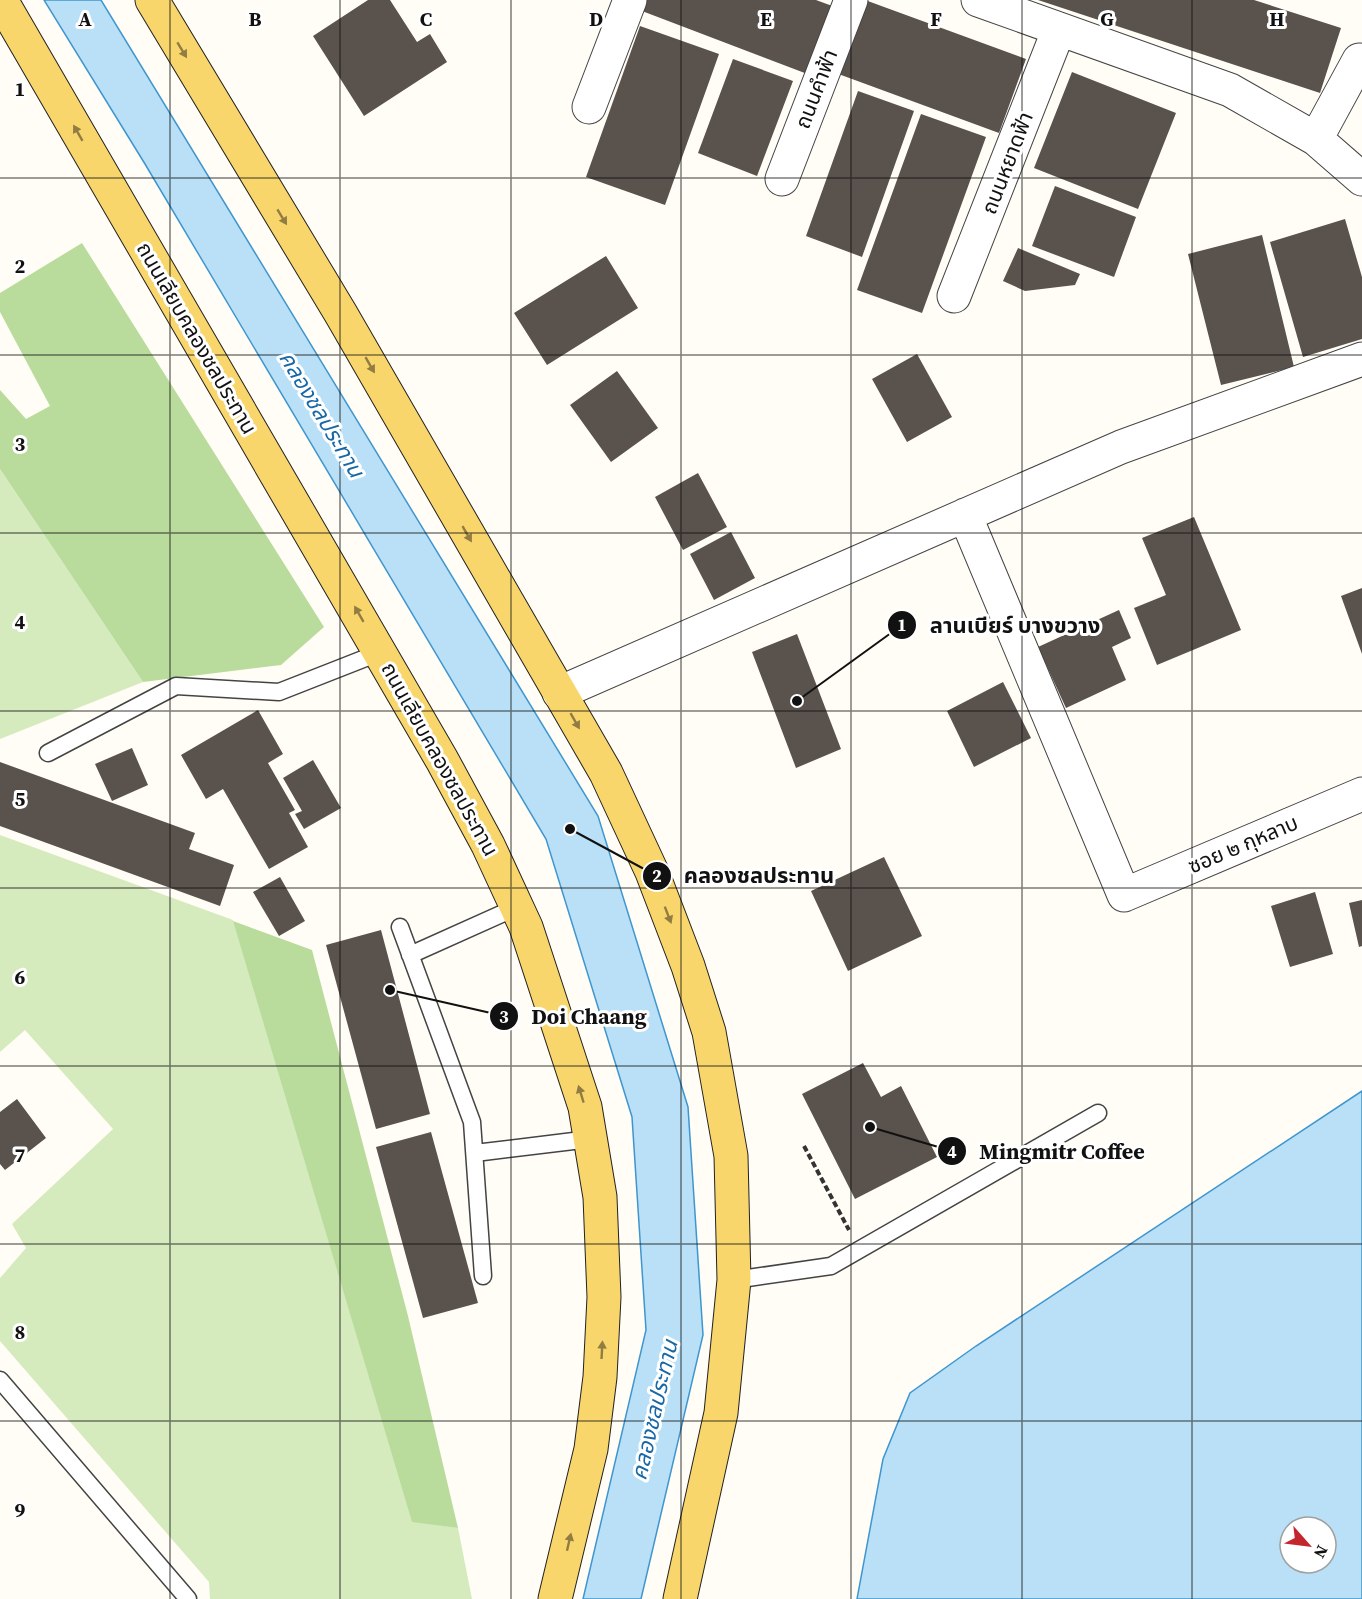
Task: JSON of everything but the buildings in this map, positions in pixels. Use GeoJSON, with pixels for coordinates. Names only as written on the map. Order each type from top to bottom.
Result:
{"type":"FeatureCollection","features":[{"type":"Feature","properties":{"kind":"main road","name":"ถนนเลียบคลองชลประทาน"},"geometry":{"type":"LineString","coordinates":[[2,0],[381,652],[478,826],[526,927],[557,1015],[585,1107],[600,1197],[604,1286],[600,1377],[591,1449],[555,1599]]}},
{"type":"Feature","properties":{"kind":"main road"},"geometry":{"type":"LineString","coordinates":[[152,0],[346,324],[606,773],[652,872],[688,966],[709,1032],[731,1156],[734,1280],[721,1413],[680,1599]]}},
{"type":"Feature","properties":{"kind":"street"},"geometry":{"type":"LineString","coordinates":[[589,107],[630,0]]}},
{"type":"Feature","properties":{"kind":"street","name":"ถนนคําฟ้า"},"geometry":{"type":"LineString","coordinates":[[782,179],[851,0]]}},
{"type":"Feature","properties":{"kind":"street"},"geometry":{"type":"LineString","coordinates":[[978,0],[1230,90],[1316,140],[1362,179]]}},
{"type":"Feature","properties":{"kind":"street","name":"ถนนหยาดฟ้า"},"geometry":{"type":"LineString","coordinates":[[954,296],[1059,29]]}},
{"type":"Feature","properties":{"kind":"street"},"geometry":{"type":"LineString","coordinates":[[1316,140],[1359,60],[1362,62]]}},
{"type":"Feature","properties":{"kind":"street"},"geometry":{"type":"LineString","coordinates":[[559,693],[1121,447],[1362,360]]}},
{"type":"Feature","properties":{"kind":"street","name":"ซอย ๒ กุหลาบ"},"geometry":{"type":"LineString","coordinates":[[965,515],[1124,895],[1362,794]]}},
{"type":"Feature","properties":{"kind":"lane"},"geometry":{"type":"LineString","coordinates":[[48,753],[176,686],[279,692],[381,652]]}},
{"type":"Feature","properties":{"kind":"lane"},"geometry":{"type":"LineString","coordinates":[[410,955],[517,907]]}},
{"type":"Feature","properties":{"kind":"lane"},"geometry":{"type":"LineString","coordinates":[[400,927],[472,1122],[483,1276]]}},
{"type":"Feature","properties":{"kind":"lane"},"geometry":{"type":"LineString","coordinates":[[734,1280],[831,1266],[1098,1113]]}},
{"type":"Feature","properties":{"kind":"lane"},"geometry":{"type":"LineString","coordinates":[[475,1153],[590,1139]]}},
{"type":"Feature","properties":{"kind":"lane"},"geometry":{"type":"LineString","coordinates":[[0,1380],[188,1599]]}},
{"type":"Feature","properties":{"kind":"path"},"geometry":{"type":"LineString","coordinates":[[804,1146],[859,1250]]}},
{"type":"Feature","properties":{"kind":"green space"},"geometry":{"type":"Polygon","coordinates":[[[82,243],[324,627],[281,665],[143,682],[0,469],[0,390],[26,419],[50,406],[0,312],[0,293],[82,243]]]}},
{"type":"Feature","properties":{"kind":"green space"},"geometry":{"type":"Polygon","coordinates":[[[0,469],[143,682],[0,739],[0,469]]]}},
{"type":"Feature","properties":{"kind":"green space"},"geometry":{"type":"Polygon","coordinates":[[[0,835],[233,920],[412,1521],[458,1528],[472,1599],[210,1599],[209,1582],[0,1341],[0,1278],[26,1248],[12,1224],[113,1129],[25,1030],[0,1052],[0,835]]]}},
{"type":"Feature","properties":{"kind":"green space"},"geometry":{"type":"Polygon","coordinates":[[[233,921],[312,950],[408,1316],[458,1528],[412,1522],[233,921]]]}},
{"type":"Feature","properties":{"kind":"water"},"geometry":{"type":"Polygon","coordinates":[[[44,0],[101,0],[598,816],[688,1107],[703,1335],[641,1599],[583,1599],[646,1330],[632,1117],[546,839],[145,164],[44,0]]]}},
{"type":"Feature","properties":{"kind":"water"},"geometry":{"type":"Polygon","coordinates":[[[1362,1091],[1362,1599],[857,1599],[883,1459],[910,1393],[976,1346],[1362,1091]]]}},
{"type":"Feature","properties":{"kind":"place","name":"ลานเบียร์ บางขวาง"},"geometry":{"type":"Point","coordinates":[797,701]}},
{"type":"Feature","properties":{"kind":"place","name":"คลองชลประทาน"},"geometry":{"type":"Point","coordinates":[570,829]}},
{"type":"Feature","properties":{"kind":"place","name":"Doi Chaang"},"geometry":{"type":"Point","coordinates":[390,990]}},
{"type":"Feature","properties":{"kind":"place","name":"Mingmitr Coffee"},"geometry":{"type":"Point","coordinates":[870,1127]}}]}
